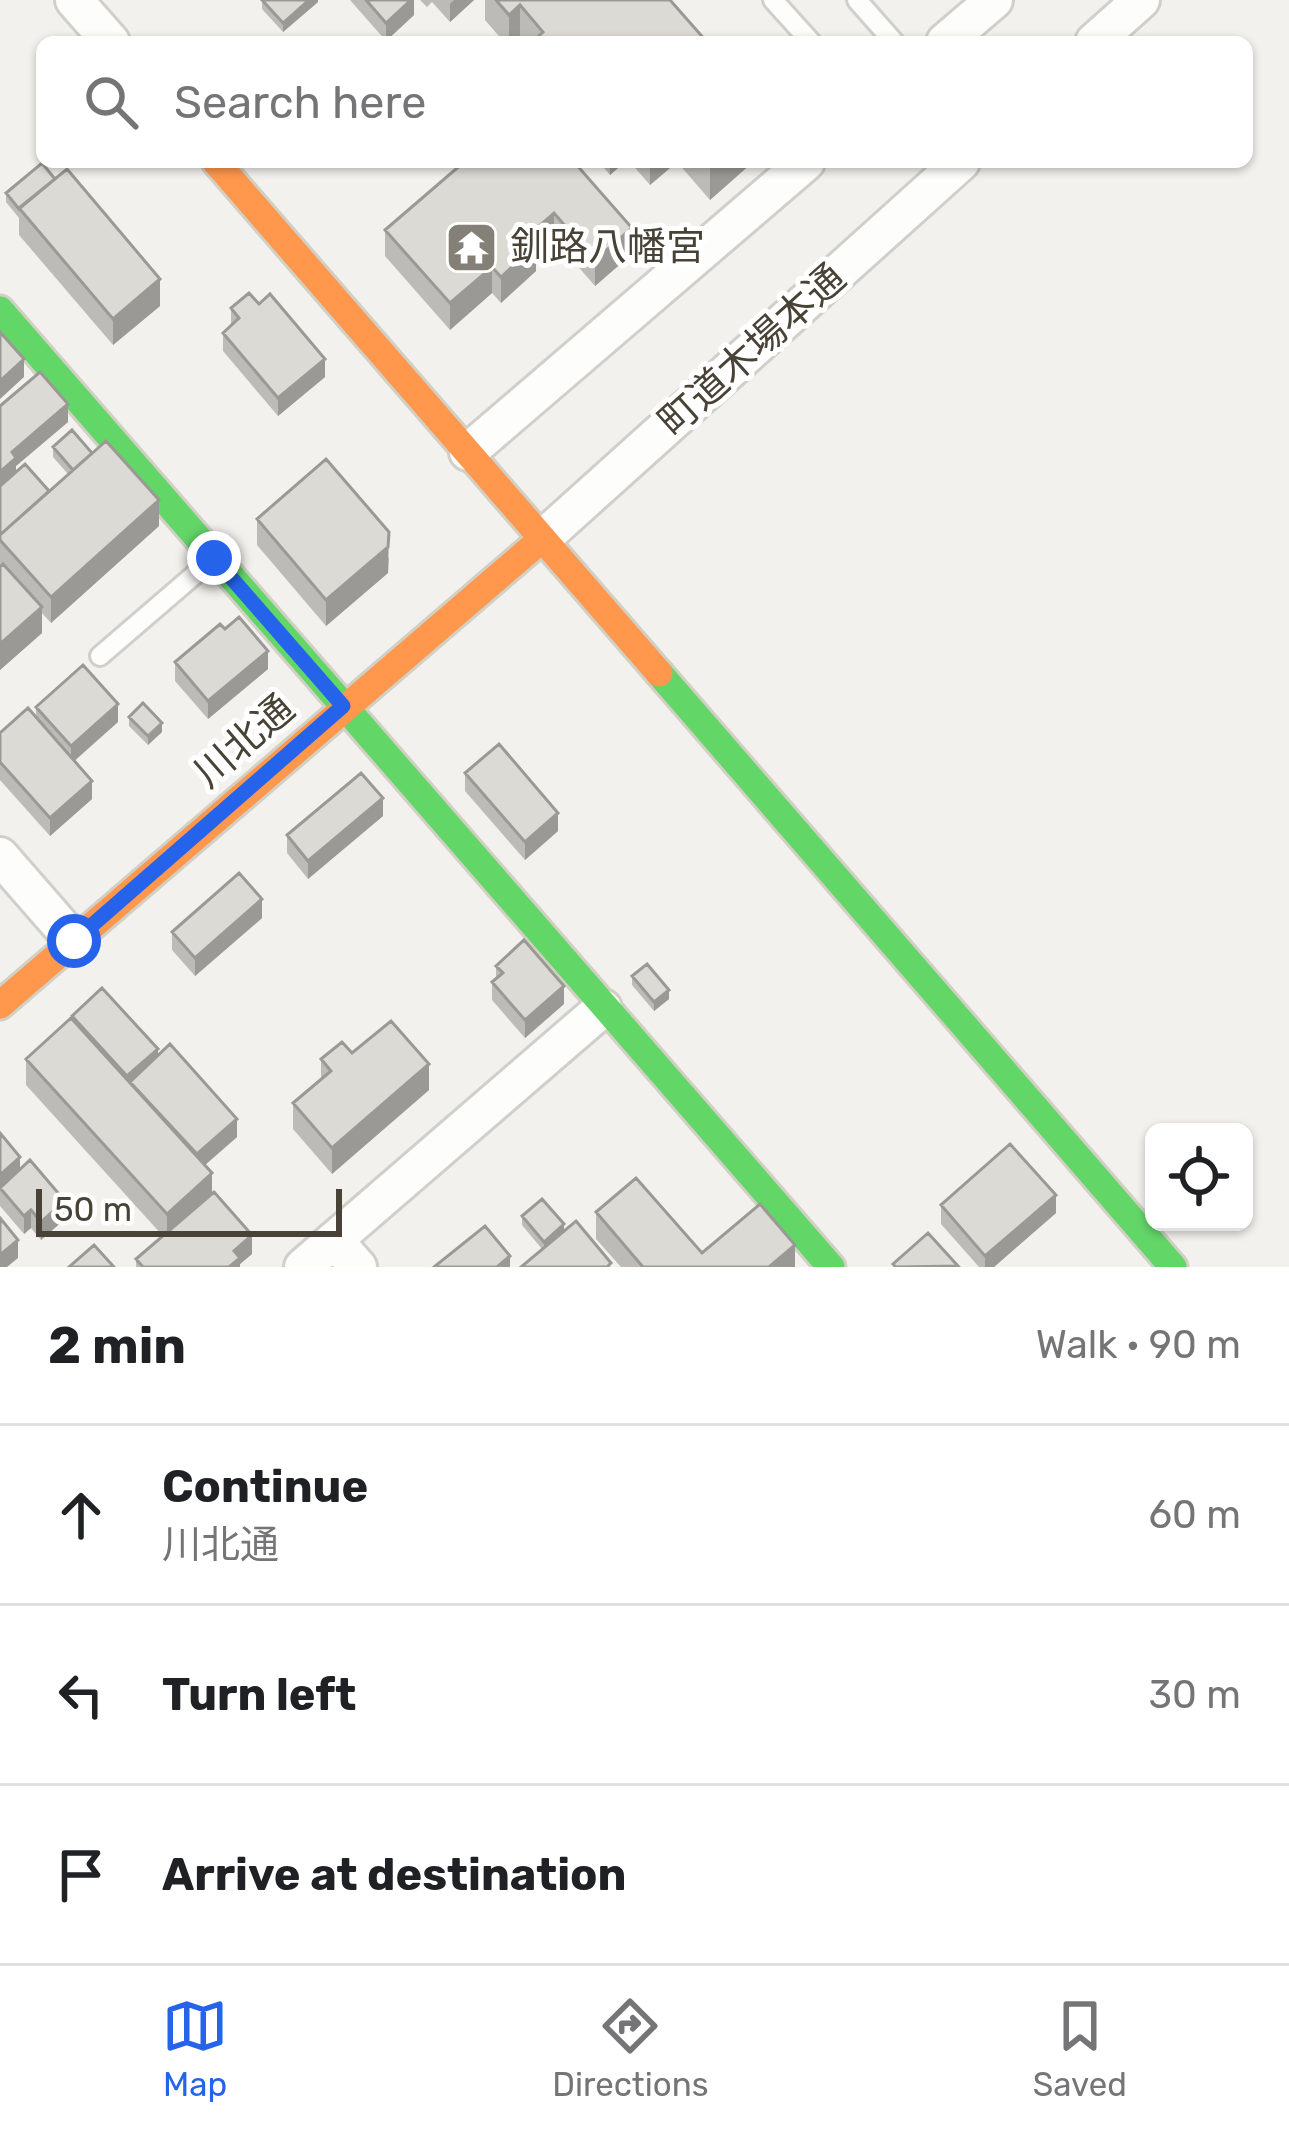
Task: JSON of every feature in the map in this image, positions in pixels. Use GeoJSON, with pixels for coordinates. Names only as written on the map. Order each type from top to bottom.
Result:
{"type":"FeatureCollection","features":[{"type":"Feature","properties":{"kind":"street"},"geometry":{"type":"LineString","coordinates":[[74,0],[106,36]]}},
{"type":"Feature","properties":{"kind":"street"},"geometry":{"type":"LineString","coordinates":[[952,36],[994,0]]}},
{"type":"Feature","properties":{"kind":"street"},"geometry":{"type":"LineString","coordinates":[[1101,36],[1141,0]]}},
{"type":"Feature","properties":{"kind":"street"},"geometry":{"type":"LineString","coordinates":[[221,168],[1173,1267]]}},
{"type":"Feature","properties":{"kind":"street"},"geometry":{"type":"LineString","coordinates":[[468,452],[797,168]]}},
{"type":"Feature","properties":{"kind":"street","name":"町道木場本通"},"geometry":{"type":"LineString","coordinates":[[542,538],[954,168]]}},
{"type":"Feature","properties":{"kind":"street"},"geometry":{"type":"LineString","coordinates":[[0,310],[831,1267]]}},
{"type":"Feature","properties":{"kind":"street","name":"川北通"},"geometry":{"type":"LineString","coordinates":[[0,1005],[542,538]]}},
{"type":"Feature","properties":{"kind":"street"},"geometry":{"type":"LineString","coordinates":[[0,856],[74,941]]}},
{"type":"Feature","properties":{"kind":"street"},"geometry":{"type":"LineString","coordinates":[[303,1267],[346,1253],[604,1008]]}},
{"type":"Feature","properties":{"kind":"lane"},"geometry":{"type":"LineString","coordinates":[[773,0],[806,36]]}},
{"type":"Feature","properties":{"kind":"lane"},"geometry":{"type":"LineString","coordinates":[[857,0],[889,36]]}},
{"type":"Feature","properties":{"kind":"lane"},"geometry":{"type":"LineString","coordinates":[[100,656],[214,558]]}},
{"type":"Feature","properties":{"kind":"building"},"geometry":{"type":"Polygon","coordinates":[[[262,0],[309,0],[283,23],[262,0]]]}},
{"type":"Feature","properties":{"kind":"building"},"geometry":{"type":"Polygon","coordinates":[[[366,0],[411,0],[386,23],[366,0]]]}},
{"type":"Feature","properties":{"kind":"building"},"geometry":{"type":"Polygon","coordinates":[[[496,0],[670,0],[702,36],[539,36],[543,32],[520,5],[509,15],[496,0]]]}},
{"type":"Feature","properties":{"kind":"building"},"geometry":{"type":"Polygon","coordinates":[[[36,168],[46,168],[55,179],[19,209],[6,193],[36,168]]]}},
{"type":"Feature","properties":{"kind":"building","name":"釧路八幡宮"},"geometry":{"type":"Polygon","coordinates":[[[457,168],[579,168],[632,228],[595,260],[554,213],[528,236],[536,245],[501,277],[492,267],[450,303],[385,230],[457,168]]]}},
{"type":"Feature","properties":{"kind":"building"},"geometry":{"type":"Polygon","coordinates":[[[67,169],[160,279],[113,319],[19,208],[67,169]]]}},
{"type":"Feature","properties":{"kind":"building"},"geometry":{"type":"Polygon","coordinates":[[[249,293],[259,304],[270,294],[325,359],[278,398],[223,333],[239,318],[231,308],[249,293]]]}},
{"type":"Feature","properties":{"kind":"building"},"geometry":{"type":"Polygon","coordinates":[[[0,332],[24,359],[0,381],[0,332]]]}},
{"type":"Feature","properties":{"kind":"building"},"geometry":{"type":"Polygon","coordinates":[[[40,372],[68,404],[12,452],[16,458],[0,472],[0,406],[40,372]]]}},
{"type":"Feature","properties":{"kind":"building"},"geometry":{"type":"Polygon","coordinates":[[[72,430],[92,453],[73,470],[53,447],[72,430]]]}},
{"type":"Feature","properties":{"kind":"building"},"geometry":{"type":"Polygon","coordinates":[[[106,441],[159,500],[51,597],[0,535],[106,441]]]}},
{"type":"Feature","properties":{"kind":"building"},"geometry":{"type":"Polygon","coordinates":[[[326,459],[389,532],[388,547],[326,600],[257,519],[326,459]]]}},
{"type":"Feature","properties":{"kind":"building"},"geometry":{"type":"Polygon","coordinates":[[[25,464],[49,491],[0,535],[0,486],[25,464]]]}},
{"type":"Feature","properties":{"kind":"building"},"geometry":{"type":"Polygon","coordinates":[[[3,564],[42,607],[0,644],[0,567],[3,564]]]}},
{"type":"Feature","properties":{"kind":"building"},"geometry":{"type":"Polygon","coordinates":[[[239,617],[268,651],[208,701],[175,662],[220,624],[225,629],[239,617]]]}},
{"type":"Feature","properties":{"kind":"building"},"geometry":{"type":"Polygon","coordinates":[[[83,665],[118,704],[71,746],[36,707],[83,665]]]}},
{"type":"Feature","properties":{"kind":"building"},"geometry":{"type":"Polygon","coordinates":[[[143,703],[162,723],[148,736],[129,717],[143,703]]]}},
{"type":"Feature","properties":{"kind":"building"},"geometry":{"type":"Polygon","coordinates":[[[28,708],[92,781],[50,818],[0,762],[0,733],[28,708]]]}},
{"type":"Feature","properties":{"kind":"building"},"geometry":{"type":"Polygon","coordinates":[[[499,744],[558,813],[525,842],[465,773],[499,744]]]}},
{"type":"Feature","properties":{"kind":"building"},"geometry":{"type":"Polygon","coordinates":[[[361,773],[383,798],[308,861],[287,835],[361,773]]]}},
{"type":"Feature","properties":{"kind":"building"},"geometry":{"type":"Polygon","coordinates":[[[239,873],[262,899],[195,958],[172,932],[239,873]]]}},
{"type":"Feature","properties":{"kind":"building"},"geometry":{"type":"Polygon","coordinates":[[[524,940],[564,986],[525,1020],[492,982],[503,973],[496,966],[524,940]]]}},
{"type":"Feature","properties":{"kind":"building"},"geometry":{"type":"Polygon","coordinates":[[[647,964],[669,990],[654,1002],[632,976],[647,964]]]}},
{"type":"Feature","properties":{"kind":"building"},"geometry":{"type":"Polygon","coordinates":[[[102,988],[158,1049],[127,1076],[72,1016],[102,988]]]}},
{"type":"Feature","properties":{"kind":"building"},"geometry":{"type":"Polygon","coordinates":[[[71,1018],[212,1173],[167,1214],[26,1059],[71,1018]]]}},
{"type":"Feature","properties":{"kind":"building"},"geometry":{"type":"Polygon","coordinates":[[[391,1021],[429,1064],[332,1148],[293,1103],[331,1071],[321,1059],[342,1042],[352,1053],[391,1021]]]}},
{"type":"Feature","properties":{"kind":"building"},"geometry":{"type":"Polygon","coordinates":[[[170,1044],[237,1119],[197,1154],[130,1082],[170,1044]]]}},
{"type":"Feature","properties":{"kind":"building"},"geometry":{"type":"Polygon","coordinates":[[[0,1133],[20,1157],[0,1175],[0,1133]]]}},
{"type":"Feature","properties":{"kind":"building"},"geometry":{"type":"Polygon","coordinates":[[[1010,1144],[1056,1195],[985,1256],[941,1205],[1010,1144]]]}},
{"type":"Feature","properties":{"kind":"building"},"geometry":{"type":"Polygon","coordinates":[[[30,1160],[65,1201],[41,1222],[31,1210],[24,1216],[0,1188],[30,1160]]]}},
{"type":"Feature","properties":{"kind":"building"},"geometry":{"type":"Polygon","coordinates":[[[636,1178],[702,1253],[760,1204],[795,1245],[769,1267],[643,1267],[596,1212],[636,1178]]]}},
{"type":"Feature","properties":{"kind":"building"},"geometry":{"type":"Polygon","coordinates":[[[214,1192],[252,1235],[234,1251],[240,1258],[229,1267],[143,1267],[136,1259],[214,1192]]]}},
{"type":"Feature","properties":{"kind":"building"},"geometry":{"type":"Polygon","coordinates":[[[542,1199],[564,1224],[544,1242],[522,1216],[542,1199]]]}},
{"type":"Feature","properties":{"kind":"building"},"geometry":{"type":"Polygon","coordinates":[[[0,1218],[18,1240],[0,1255],[0,1218]]]}},
{"type":"Feature","properties":{"kind":"building"},"geometry":{"type":"Polygon","coordinates":[[[576,1221],[611,1263],[607,1267],[521,1267],[576,1221]]]}},
{"type":"Feature","properties":{"kind":"building"},"geometry":{"type":"Polygon","coordinates":[[[485,1226],[510,1256],[497,1267],[434,1267],[485,1226]]]}},
{"type":"Feature","properties":{"kind":"building"},"geometry":{"type":"Polygon","coordinates":[[[928,1233],[958,1266],[893,1264],[928,1233]]]}},
{"type":"Feature","properties":{"kind":"building"},"geometry":{"type":"Polygon","coordinates":[[[94,1245],[114,1267],[69,1267],[94,1245]]]}},
{"type":"Feature","properties":{"kind":"traffic: fast"},"geometry":{"type":"LineString","coordinates":[[0,310],[831,1267]]}},
{"type":"Feature","properties":{"kind":"traffic: fast"},"geometry":{"type":"LineString","coordinates":[[659,673],[1173,1267]]}},
{"type":"Feature","properties":{"kind":"traffic: slow"},"geometry":{"type":"LineString","coordinates":[[221,168],[659,673]]}},
{"type":"Feature","properties":{"kind":"traffic: slow"},"geometry":{"type":"LineString","coordinates":[[0,1005],[542,539]]}},
{"type":"Feature","properties":{"kind":"place","name":"釧路八幡宮"},"geometry":{"type":"Point","coordinates":[471,247]}},
{"type":"Feature","properties":{"kind":"route"},"geometry":{"type":"LineString","coordinates":[[74,941],[343,706],[214,558]]}}]}
